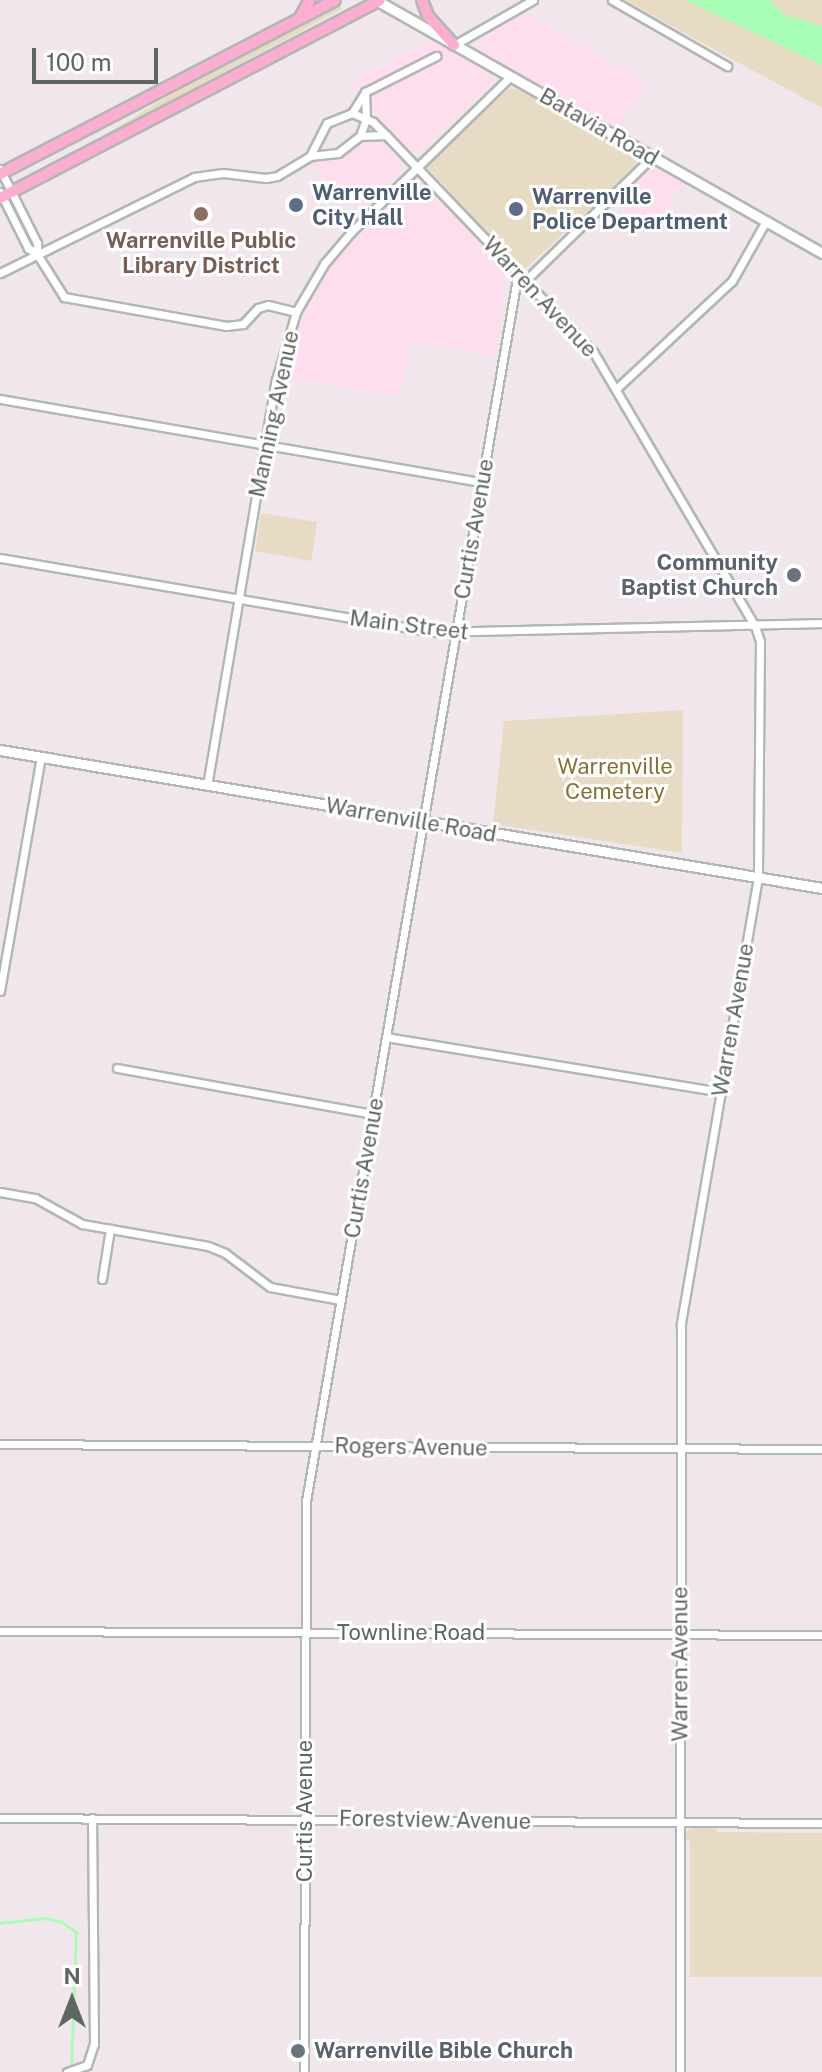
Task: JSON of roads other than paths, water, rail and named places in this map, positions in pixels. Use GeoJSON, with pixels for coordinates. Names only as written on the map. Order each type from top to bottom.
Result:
{"type":"FeatureCollection","features":[{"type":"Feature","properties":{"kind":"main road"},"geometry":{"type":"LineString","coordinates":[[300,18],[310,0]]}},
{"type":"Feature","properties":{"kind":"main road"},"geometry":{"type":"LineString","coordinates":[[1,172],[335,0]]}},
{"type":"Feature","properties":{"kind":"main road"},"geometry":{"type":"LineString","coordinates":[[4,194],[378,0]]}},
{"type":"Feature","properties":{"kind":"main road","name":"Batavia Road"},"geometry":{"type":"LineString","coordinates":[[378,0],[822,253]]}},
{"type":"Feature","properties":{"kind":"main road"},"geometry":{"type":"LineString","coordinates":[[422,0],[428,16],[454,45]]}},
{"type":"Feature","properties":{"kind":"main road","name":"Warrenville Road"},"geometry":{"type":"LineString","coordinates":[[0,750],[822,888]]}},
{"type":"Feature","properties":{"kind":"street"},"geometry":{"type":"LineString","coordinates":[[454,45],[533,0]]}},
{"type":"Feature","properties":{"kind":"street"},"geometry":{"type":"LineString","coordinates":[[612,0],[727,66]]}},
{"type":"Feature","properties":{"kind":"street"},"geometry":{"type":"LineString","coordinates":[[310,156],[327,123],[352,113],[365,92],[436,56]]}},
{"type":"Feature","properties":{"kind":"street","name":"Manning Avenue"},"geometry":{"type":"LineString","coordinates":[[207,786],[280,362],[296,312],[333,252],[416,165],[510,77]]}},
{"type":"Feature","properties":{"kind":"street"},"geometry":{"type":"LineString","coordinates":[[360,136],[366,119],[365,92]]}},
{"type":"Feature","properties":{"kind":"street","name":"Warren Avenue"},"geometry":{"type":"LineString","coordinates":[[352,113],[366,119],[386,135],[581,337],[616,389],[755,626],[760,641],[758,877],[681,1324],[680,2072]]}},
{"type":"Feature","properties":{"kind":"street"},"geometry":{"type":"LineString","coordinates":[[320,134],[324,147],[333,153]]}},
{"type":"Feature","properties":{"kind":"street"},"geometry":{"type":"LineString","coordinates":[[0,273],[179,182],[223,173],[266,178],[277,176],[310,156],[333,153],[360,136],[386,135]]}},
{"type":"Feature","properties":{"kind":"street"},"geometry":{"type":"LineString","coordinates":[[526,280],[652,157]]}},
{"type":"Feature","properties":{"kind":"street"},"geometry":{"type":"LineString","coordinates":[[1,172],[4,194],[37,243],[37,254],[58,290],[74,300],[226,326],[243,324],[258,308],[268,305],[296,312]]}},
{"type":"Feature","properties":{"kind":"street"},"geometry":{"type":"LineString","coordinates":[[616,389],[732,281],[766,221]]}},
{"type":"Feature","properties":{"kind":"street","name":"Curtis Avenue"},"geometry":{"type":"LineString","coordinates":[[304,2072],[306,1501],[518,272]]}},
{"type":"Feature","properties":{"kind":"street"},"geometry":{"type":"LineString","coordinates":[[0,399],[482,482]]}},
{"type":"Feature","properties":{"kind":"street","name":"Main Street"},"geometry":{"type":"LineString","coordinates":[[0,558],[456,633],[822,623]]}},
{"type":"Feature","properties":{"kind":"street"},"geometry":{"type":"LineString","coordinates":[[0,991],[41,757]]}},
{"type":"Feature","properties":{"kind":"street"},"geometry":{"type":"LineString","coordinates":[[386,1037],[721,1092]]}},
{"type":"Feature","properties":{"kind":"street"},"geometry":{"type":"LineString","coordinates":[[117,1068],[373,1114]]}},
{"type":"Feature","properties":{"kind":"street"},"geometry":{"type":"LineString","coordinates":[[0,1192],[35,1198],[72,1220],[208,1246],[225,1253],[270,1287],[341,1300]]}},
{"type":"Feature","properties":{"kind":"street"},"geometry":{"type":"LineString","coordinates":[[102,1279],[110,1229]]}},
{"type":"Feature","properties":{"kind":"street","name":"Rogers Avenue"},"geometry":{"type":"LineString","coordinates":[[0,1444],[822,1449]]}},
{"type":"Feature","properties":{"kind":"street","name":"Townline Road"},"geometry":{"type":"LineString","coordinates":[[0,1631],[822,1635]]}},
{"type":"Feature","properties":{"kind":"street","name":"Forestview Avenue"},"geometry":{"type":"LineString","coordinates":[[0,1818],[822,1823]]}},
{"type":"Feature","properties":{"kind":"street"},"geometry":{"type":"LineString","coordinates":[[67,2072],[77,2071],[90,2061],[94,2044],[92,1818]]}},
{"type":"Feature","properties":{"kind":"waterway"},"geometry":{"type":"LineString","coordinates":[[0,1923],[45,1918],[62,1922],[76,1932],[71,2068]]}},
{"type":"Feature","properties":{"kind":"place","name":"Warrenville City Hall"},"geometry":{"type":"Point","coordinates":[296,205]}},
{"type":"Feature","properties":{"kind":"place","name":"Warrenville Police Department"},"geometry":{"type":"Point","coordinates":[516,209]}},
{"type":"Feature","properties":{"kind":"place","name":"Warrenville Public Library District"},"geometry":{"type":"Point","coordinates":[201,214]}},
{"type":"Feature","properties":{"kind":"place","name":"Community Baptist Church"},"geometry":{"type":"Point","coordinates":[794,575]}},
{"type":"Feature","properties":{"kind":"place","name":"Warrenville Bible Church"},"geometry":{"type":"Point","coordinates":[298,2051]}},
{"type":"Feature","properties":{"kind":"park label","name":"Warrenville Cemetery"},"geometry":{"type":"Point","coordinates":[615,778]}}]}
